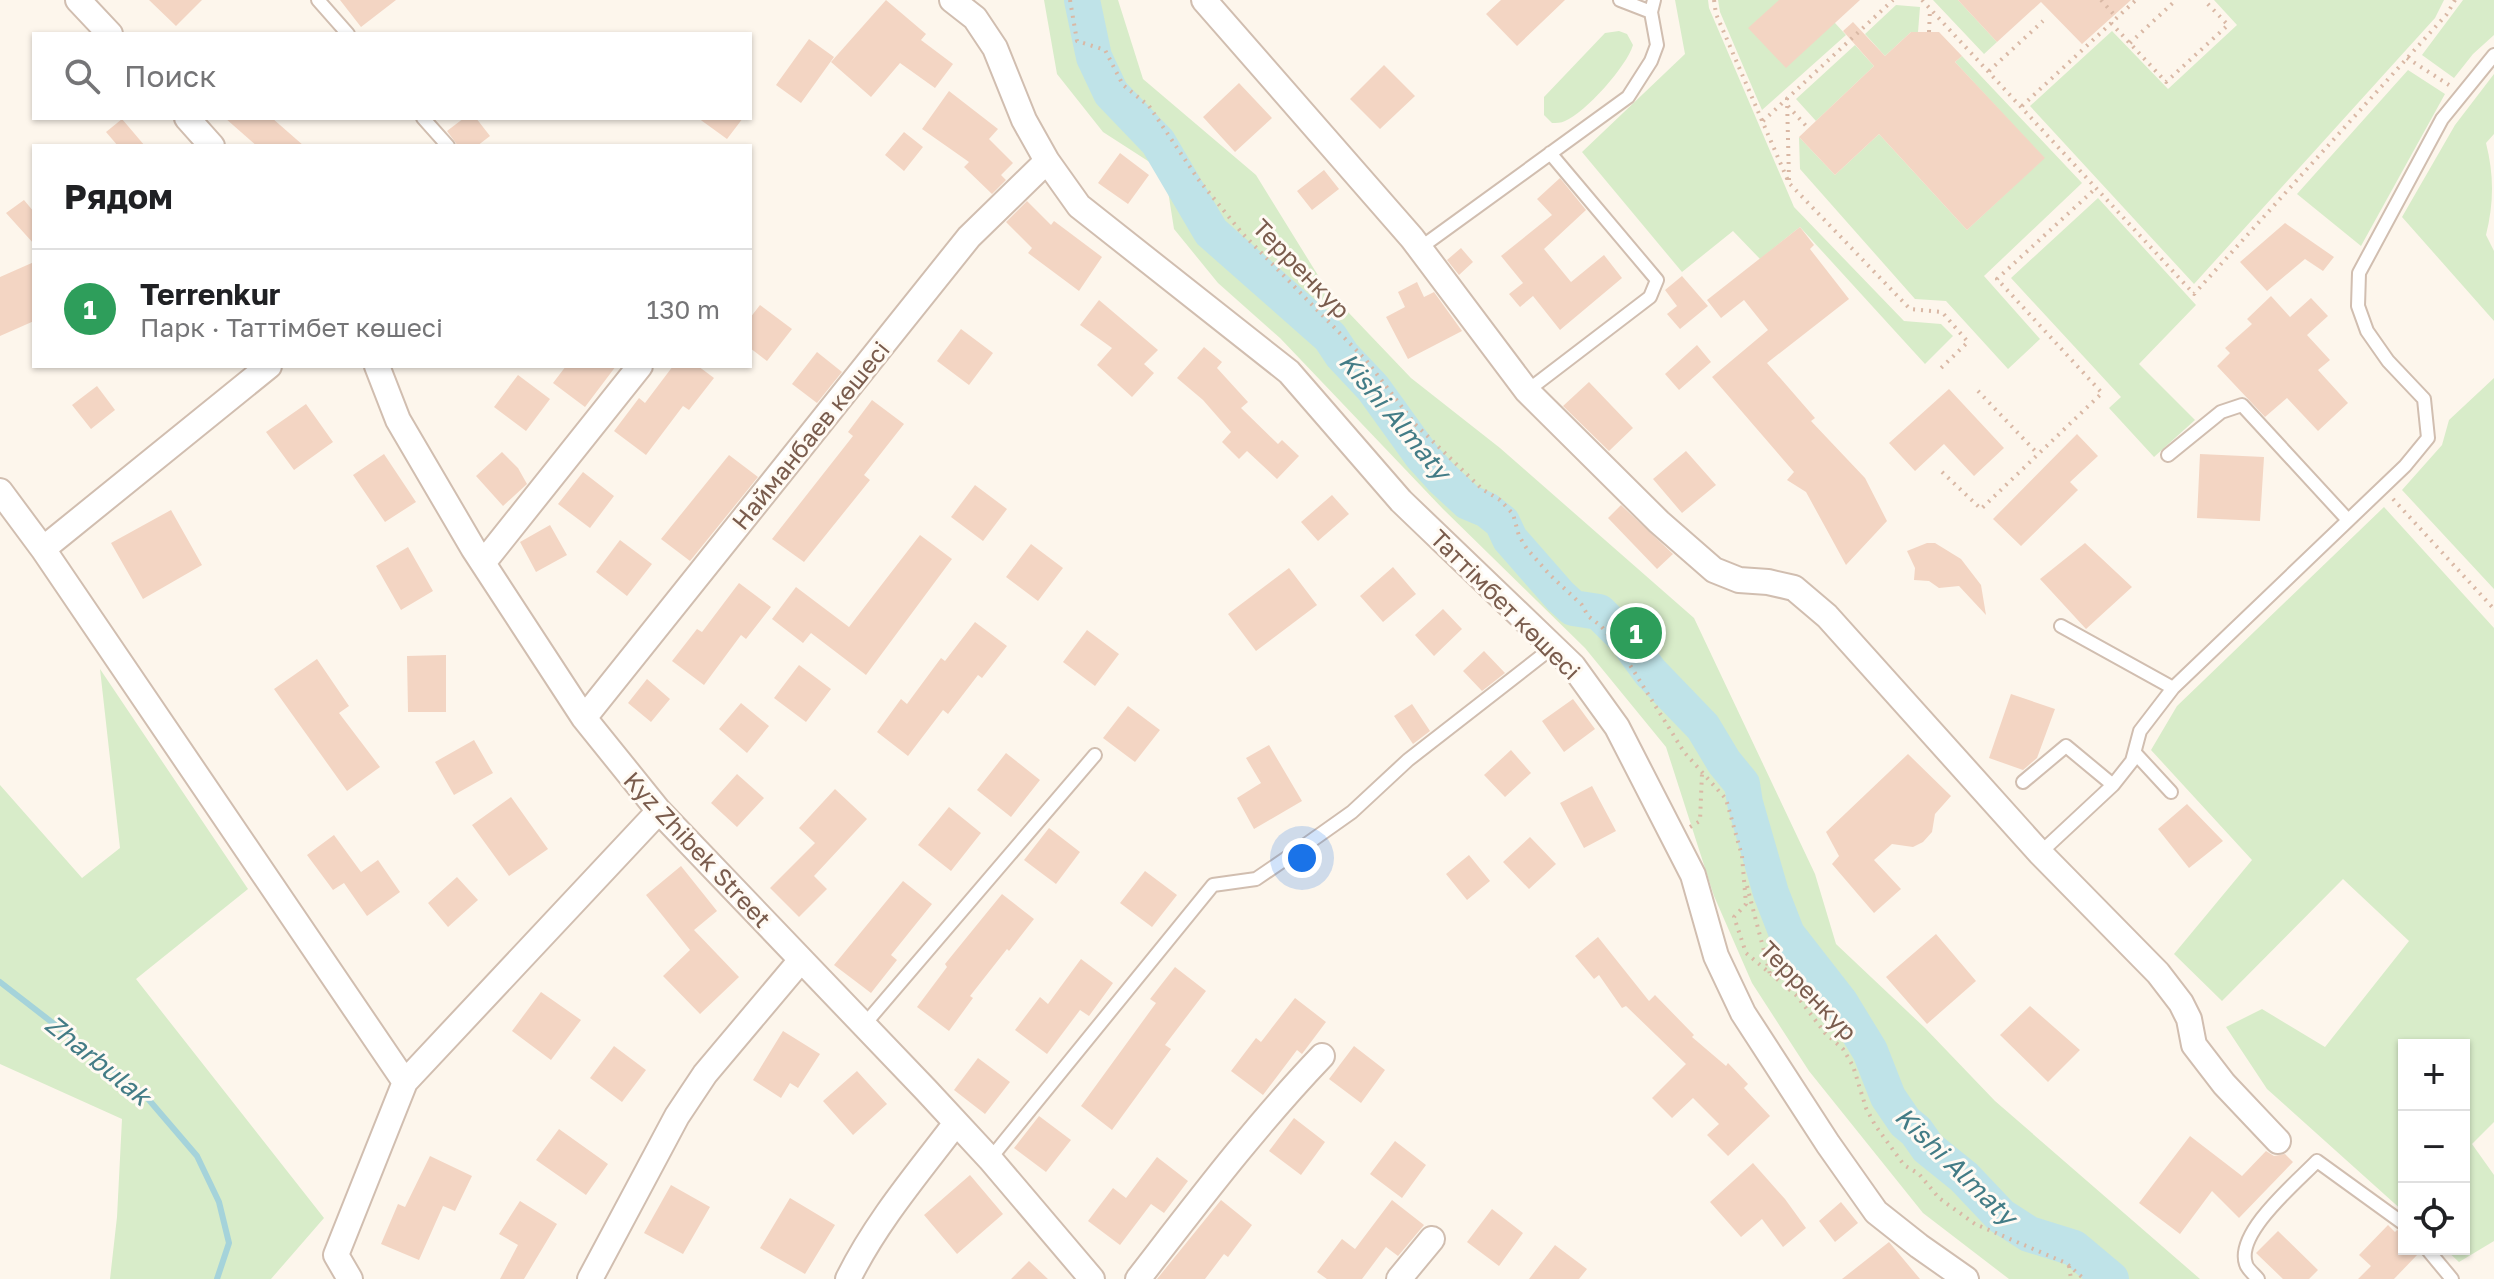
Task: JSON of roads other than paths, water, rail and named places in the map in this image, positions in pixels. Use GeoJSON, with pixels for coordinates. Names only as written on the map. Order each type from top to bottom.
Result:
{"type":"FeatureCollection","features":[{"type":"Feature","properties":{"kind":"street"},"geometry":{"type":"LineString","coordinates":[[78,0],[108,32]]}},
{"type":"Feature","properties":{"kind":"street","name":"Таттімбет көшесі"},"geometry":{"type":"LineString","coordinates":[[952,0],[975,18],[995,48],[1024,120],[1047,161],[1079,206],[1289,372],[1401,501],[1573,666],[1617,727],[1693,875],[1716,956],[1743,1013],[1876,1212],[1966,1279]]}},
{"type":"Feature","properties":{"kind":"street"},"geometry":{"type":"LineString","coordinates":[[1204,0],[1420,248],[1527,391],[1659,522],[1714,570],[1739,580],[1794,588],[1827,616],[2040,853],[2158,973],[2185,1011],[2194,1045],[2224,1084],[2278,1141]]}},
{"type":"Feature","properties":{"kind":"street"},"geometry":{"type":"LineString","coordinates":[[189,120],[210,144]]}},
{"type":"Feature","properties":{"kind":"street","name":"Найманбаев көшесі"},"geometry":{"type":"LineString","coordinates":[[584,718],[969,237],[1047,161]]}},
{"type":"Feature","properties":{"kind":"street"},"geometry":{"type":"LineString","coordinates":[[43,549],[267,368]]}},
{"type":"Feature","properties":{"kind":"street","name":"Kyz Zhibek Street"},"geometry":{"type":"LineString","coordinates":[[378,368],[398,420],[483,563],[584,718],[659,811],[990,1159],[1092,1279]]}},
{"type":"Feature","properties":{"kind":"street"},"geometry":{"type":"LineString","coordinates":[[483,563],[638,368]]}},
{"type":"Feature","properties":{"kind":"street"},"geometry":{"type":"LineString","coordinates":[[0,491],[43,549],[405,1082]]}},
{"type":"Feature","properties":{"kind":"street"},"geometry":{"type":"LineString","coordinates":[[350,1279],[336,1255],[405,1082],[659,811]]}},
{"type":"Feature","properties":{"kind":"street"},"geometry":{"type":"LineString","coordinates":[[590,1279],[677,1116],[705,1074],[801,960]]}},
{"type":"Feature","properties":{"kind":"street"},"geometry":{"type":"LineString","coordinates":[[1138,1279],[1225,1166],[1322,1056]]}},
{"type":"Feature","properties":{"kind":"street"},"geometry":{"type":"LineString","coordinates":[[848,1279],[861,1253],[898,1199],[956,1123]]}},
{"type":"Feature","properties":{"kind":"street"},"geometry":{"type":"LineString","coordinates":[[1399,1279],[1432,1239]]}},
{"type":"Feature","properties":{"kind":"lane"},"geometry":{"type":"LineString","coordinates":[[318,0],[346,32]]}},
{"type":"Feature","properties":{"kind":"lane"},"geometry":{"type":"LineString","coordinates":[[1420,248],[1628,97],[1651,61],[1657,45],[1653,6],[1620,0]]}},
{"type":"Feature","properties":{"kind":"lane"},"geometry":{"type":"LineString","coordinates":[[2040,853],[2113,785],[2132,761],[2140,731],[2173,688],[2405,466],[2428,438],[2424,399],[2388,361],[2367,331],[2358,306],[2359,273],[2442,119],[2494,55]]}},
{"type":"Feature","properties":{"kind":"lane"},"geometry":{"type":"LineString","coordinates":[[425,120],[446,144]]}},
{"type":"Feature","properties":{"kind":"lane"},"geometry":{"type":"LineString","coordinates":[[1527,391],[1650,297],[1657,280],[1550,153]]}},
{"type":"Feature","properties":{"kind":"lane"},"geometry":{"type":"LineString","coordinates":[[2168,455],[2221,412],[2242,405],[2348,520]]}},
{"type":"Feature","properties":{"kind":"lane"},"geometry":{"type":"LineString","coordinates":[[2061,626],[2173,688]]}},
{"type":"Feature","properties":{"kind":"lane"},"geometry":{"type":"LineString","coordinates":[[990,1159],[1213,885],[1256,879],[1287,858],[1352,812],[1408,760],[1553,647]]}},
{"type":"Feature","properties":{"kind":"lane"},"geometry":{"type":"LineString","coordinates":[[2023,782],[2066,746],[2113,785]]}},
{"type":"Feature","properties":{"kind":"lane"},"geometry":{"type":"LineString","coordinates":[[2135,753],[2171,792]]}},
{"type":"Feature","properties":{"kind":"lane"},"geometry":{"type":"LineString","coordinates":[[864,1025],[1095,755]]}},
{"type":"Feature","properties":{"kind":"lane"},"geometry":{"type":"LineString","coordinates":[[2258,1279],[2246,1265],[2245,1244],[2263,1217],[2317,1161],[2398,1220]]}},
{"type":"Feature","properties":{"kind":"lane"},"geometry":{"type":"LineString","coordinates":[[2432,1255],[2452,1279]]}},
{"type":"Feature","properties":{"kind":"waterway","name":"Kіshі Almaty"},"geometry":{"type":"LineString","coordinates":[[1082,0],[1094,57],[1111,93],[1158,142],[1211,232],[1330,337],[1442,478],[1468,502],[1487,510],[1502,522],[1510,539],[1573,608],[1599,612],[1626,639],[1650,672],[1703,727],[1724,762],[1742,784],[1771,893],[1787,934],[1840,1002],[1870,1051],[1888,1097],[1905,1122],[1928,1148],[1964,1177],[2001,1216],[2029,1234],[2074,1248],[2111,1279]]}},
{"type":"Feature","properties":{"kind":"waterway","name":"Zharbulak"},"geometry":{"type":"LineString","coordinates":[[0,982],[143,1093],[197,1156],[219,1202],[229,1243],[217,1279]]}},
{"type":"Feature","properties":{"kind":"place","name":"Terrenkur"},"geometry":{"type":"Point","coordinates":[1636,633]}}]}
